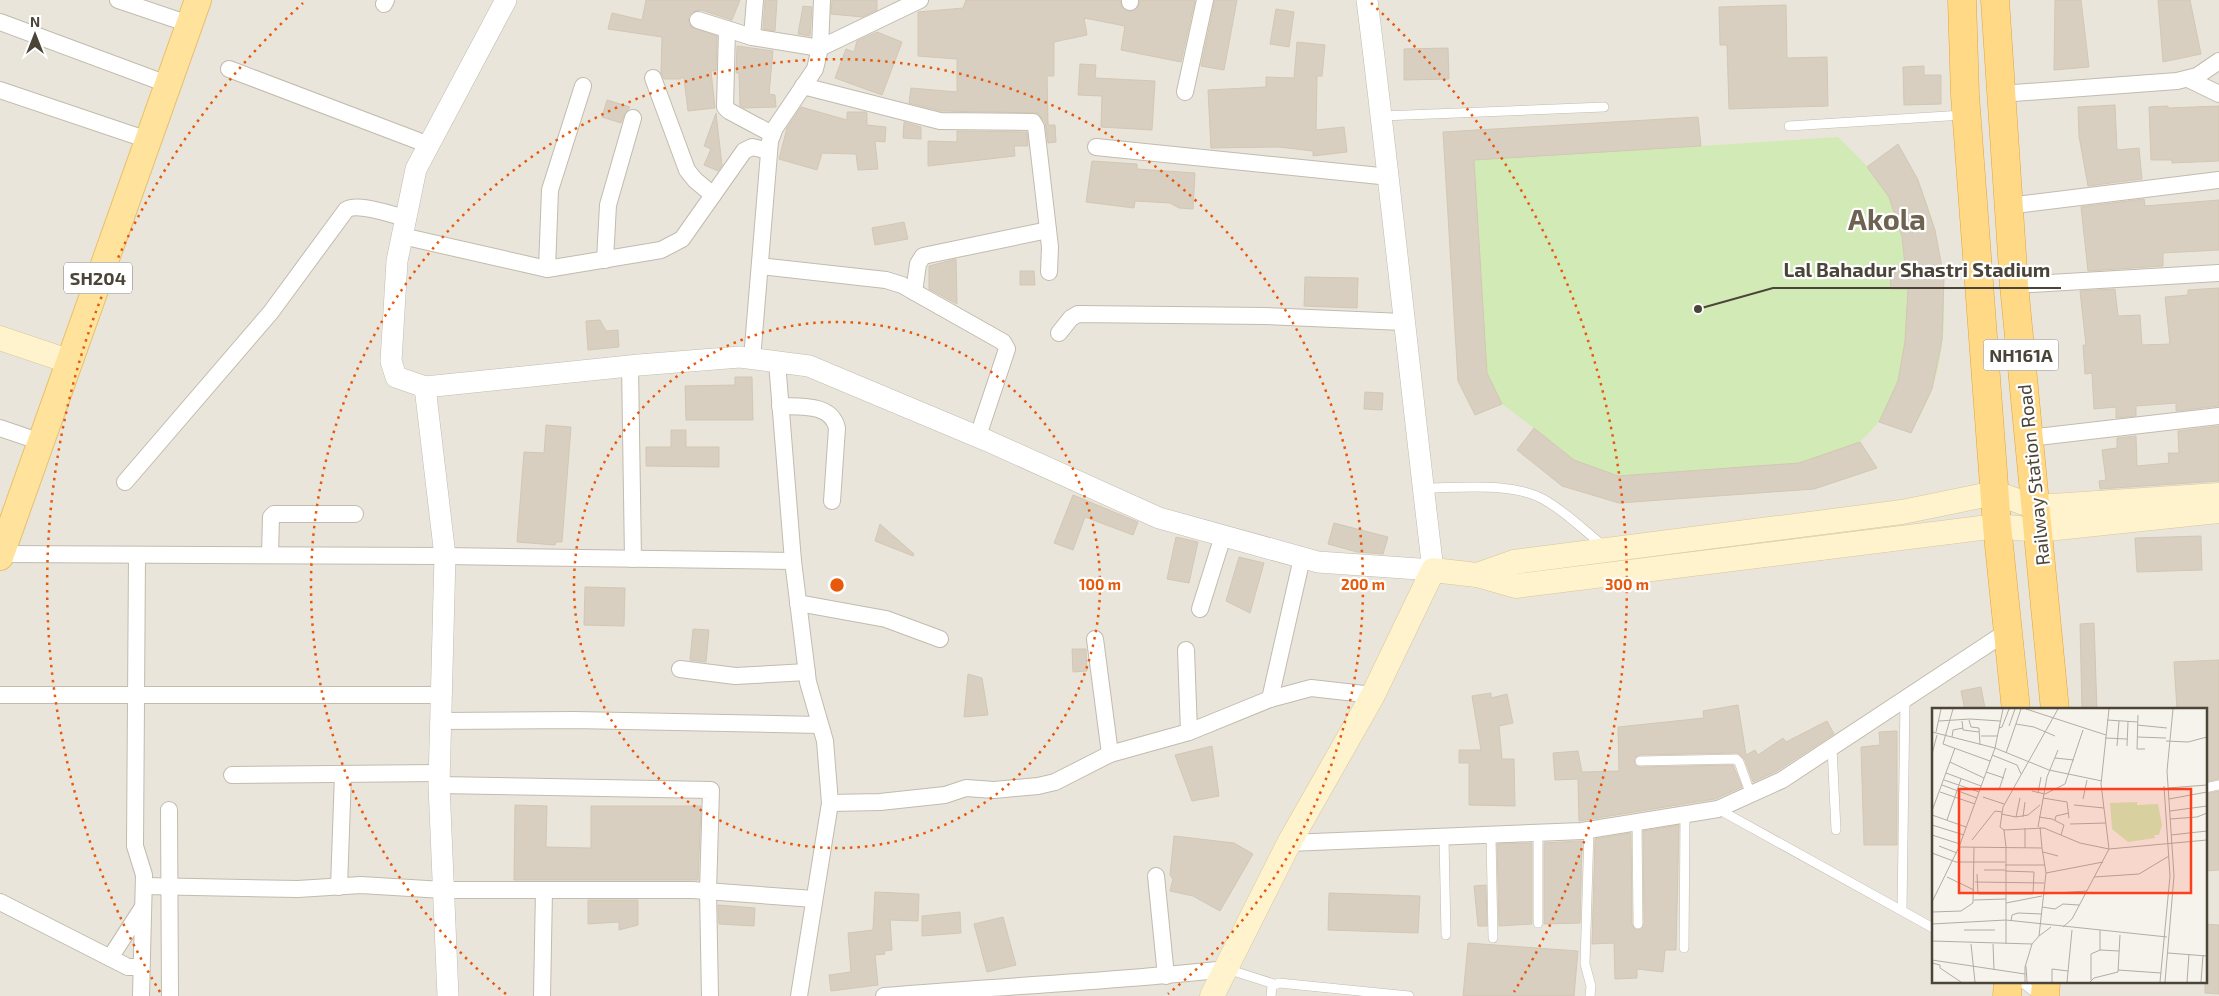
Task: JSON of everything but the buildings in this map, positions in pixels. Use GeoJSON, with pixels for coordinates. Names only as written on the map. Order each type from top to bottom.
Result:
{"type":"FeatureCollection","features":[{"type":"Feature","properties":{"kind":"highway","name":"Railway Station Road"},"geometry":{"type":"LineString","coordinates":[[1962,0],[1966,115],[1997,526],[2016,708]]}},
{"type":"Feature","properties":{"kind":"highway","name":"Railway Station Road"},"geometry":{"type":"LineString","coordinates":[[1995,0],[2014,285],[2055,708]]}},
{"type":"Feature","properties":{"kind":"main road","name":"SH204"},"geometry":{"type":"LineString","coordinates":[[1,556],[6,522],[41,442],[68,361],[198,0]]}},
{"type":"Feature","properties":{"kind":"main road"},"geometry":{"type":"LineString","coordinates":[[0,338],[68,361]]}},
{"type":"Feature","properties":{"kind":"main road"},"geometry":{"type":"LineString","coordinates":[[1477,575],[1514,562],[1902,512],[1995,493],[2037,518],[2219,511]]}},
{"type":"Feature","properties":{"kind":"main road"},"geometry":{"type":"LineString","coordinates":[[1212,996],[1289,843],[1373,695],[1433,570],[1477,575],[1516,586],[1997,526],[2037,518],[2219,495]]}},
{"type":"Feature","properties":{"kind":"main road"},"geometry":{"type":"LineString","coordinates":[[1768,530],[1772,554]]}},
{"type":"Feature","properties":{"kind":"street"},"geometry":{"type":"LineString","coordinates":[[118,0],[189,24]]}},
{"type":"Feature","properties":{"kind":"street"},"geometry":{"type":"LineString","coordinates":[[506,0],[416,169],[397,261],[391,362],[396,378],[424,387],[740,357],[809,366],[978,436],[1159,518],[1318,562],[1433,570],[1403,322],[1390,177],[1367,0]]}},
{"type":"Feature","properties":{"kind":"street"},"geometry":{"type":"LineString","coordinates":[[752,37],[755,0]]}},
{"type":"Feature","properties":{"kind":"street"},"geometry":{"type":"LineString","coordinates":[[752,359],[772,134],[815,69],[820,48],[822,0]]}},
{"type":"Feature","properties":{"kind":"street"},"geometry":{"type":"LineString","coordinates":[[698,20],[752,37],[820,48],[920,0]]}},
{"type":"Feature","properties":{"kind":"street"},"geometry":{"type":"LineString","coordinates":[[1185,92],[1205,0]]}},
{"type":"Feature","properties":{"kind":"street"},"geometry":{"type":"LineString","coordinates":[[0,22],[167,84]]}},
{"type":"Feature","properties":{"kind":"street"},"geometry":{"type":"LineString","coordinates":[[727,29],[725,107],[728,111],[772,134]]}},
{"type":"Feature","properties":{"kind":"street"},"geometry":{"type":"LineString","coordinates":[[2000,94],[2188,79],[2197,76],[2219,61]]}},
{"type":"Feature","properties":{"kind":"street"},"geometry":{"type":"LineString","coordinates":[[229,69],[429,145]]}},
{"type":"Feature","properties":{"kind":"street"},"geometry":{"type":"LineString","coordinates":[[653,78],[687,170],[694,180],[713,195]]}},
{"type":"Feature","properties":{"kind":"street"},"geometry":{"type":"LineString","coordinates":[[2188,79],[2219,94]]}},
{"type":"Feature","properties":{"kind":"street"},"geometry":{"type":"LineString","coordinates":[[546,269],[550,190],[583,86]]}},
{"type":"Feature","properties":{"kind":"street"},"geometry":{"type":"LineString","coordinates":[[803,86],[940,121],[1033,122],[1036,128],[1048,230],[1049,272]]}},
{"type":"Feature","properties":{"kind":"street"},"geometry":{"type":"LineString","coordinates":[[0,90],[148,140]]}},
{"type":"Feature","properties":{"kind":"street"},"geometry":{"type":"LineString","coordinates":[[606,260],[608,205],[633,118]]}},
{"type":"Feature","properties":{"kind":"street"},"geometry":{"type":"LineString","coordinates":[[125,482],[271,312],[350,207],[359,207],[404,227],[546,269],[661,250],[673,245],[682,238],[744,151],[752,147],[769,151]]}},
{"type":"Feature","properties":{"kind":"street"},"geometry":{"type":"LineString","coordinates":[[1096,147],[1390,177]]}},
{"type":"Feature","properties":{"kind":"street"},"geometry":{"type":"LineString","coordinates":[[2008,206],[2219,180]]}},
{"type":"Feature","properties":{"kind":"street"},"geometry":{"type":"LineString","coordinates":[[914,292],[918,264],[923,256],[1048,230]]}},
{"type":"Feature","properties":{"kind":"street"},"geometry":{"type":"LineString","coordinates":[[760,266],[886,280],[914,292],[1006,345],[978,436]]}},
{"type":"Feature","properties":{"kind":"street"},"geometry":{"type":"LineString","coordinates":[[2014,285],[2219,273]]}},
{"type":"Feature","properties":{"kind":"street"},"geometry":{"type":"LineString","coordinates":[[1060,333],[1071,318],[1078,314],[1264,316],[1403,322]]}},
{"type":"Feature","properties":{"kind":"street"},"geometry":{"type":"LineString","coordinates":[[776,362],[798,603],[808,682],[825,741],[830,804],[799,996]]}},
{"type":"Feature","properties":{"kind":"street"},"geometry":{"type":"LineString","coordinates":[[630,366],[633,559]]}},
{"type":"Feature","properties":{"kind":"street"},"geometry":{"type":"LineString","coordinates":[[424,387],[444,556],[442,721],[439,779],[448,996]]}},
{"type":"Feature","properties":{"kind":"street"},"geometry":{"type":"LineString","coordinates":[[780,406],[815,407],[824,411],[834,420],[837,428],[832,501]]}},
{"type":"Feature","properties":{"kind":"street"},"geometry":{"type":"LineString","coordinates":[[2029,438],[2219,416]]}},
{"type":"Feature","properties":{"kind":"street"},"geometry":{"type":"LineString","coordinates":[[0,428],[41,442]]}},
{"type":"Feature","properties":{"kind":"street"},"geometry":{"type":"LineString","coordinates":[[270,555],[271,517],[274,514],[355,514]]}},
{"type":"Feature","properties":{"kind":"street"},"geometry":{"type":"LineString","coordinates":[[1200,609],[1223,536]]}},
{"type":"Feature","properties":{"kind":"street"},"geometry":{"type":"LineString","coordinates":[[137,555],[138,694],[135,846],[144,875],[141,996]]}},
{"type":"Feature","properties":{"kind":"street"},"geometry":{"type":"LineString","coordinates":[[1,556],[444,556],[793,561]]}},
{"type":"Feature","properties":{"kind":"street"},"geometry":{"type":"LineString","coordinates":[[1270,699],[1302,558]]}},
{"type":"Feature","properties":{"kind":"street"},"geometry":{"type":"LineString","coordinates":[[798,603],[886,619],[940,639]]}},
{"type":"Feature","properties":{"kind":"street"},"geometry":{"type":"LineString","coordinates":[[1289,843],[1491,836],[1588,830],[1718,809],[1782,780],[2008,631]]}},
{"type":"Feature","properties":{"kind":"street"},"geometry":{"type":"LineString","coordinates":[[1095,639],[1110,754]]}},
{"type":"Feature","properties":{"kind":"street"},"geometry":{"type":"LineString","coordinates":[[1186,650],[1189,732]]}},
{"type":"Feature","properties":{"kind":"street"},"geometry":{"type":"LineString","coordinates":[[680,669],[735,676],[808,672]]}},
{"type":"Feature","properties":{"kind":"street"},"geometry":{"type":"LineString","coordinates":[[830,804],[880,802],[945,795],[966,788],[994,790],[1038,786],[1055,782],[1110,754],[1189,732],[1270,699],[1311,688],[1373,695]]}},
{"type":"Feature","properties":{"kind":"street"},"geometry":{"type":"LineString","coordinates":[[0,695],[441,695]]}},
{"type":"Feature","properties":{"kind":"street"},"geometry":{"type":"LineString","coordinates":[[442,721],[574,720],[820,725]]}},
{"type":"Feature","properties":{"kind":"street"},"geometry":{"type":"LineString","coordinates":[[339,886],[343,774]]}},
{"type":"Feature","properties":{"kind":"street"},"geometry":{"type":"LineString","coordinates":[[232,775],[343,774],[711,790],[708,892],[710,996]]}},
{"type":"Feature","properties":{"kind":"street"},"geometry":{"type":"LineString","coordinates":[[169,810],[170,996]]}},
{"type":"Feature","properties":{"kind":"street"},"geometry":{"type":"LineString","coordinates":[[1156,876],[1166,976]]}},
{"type":"Feature","properties":{"kind":"street"},"geometry":{"type":"LineString","coordinates":[[144,886],[298,889],[362,885],[443,890],[708,892],[814,899]]}},
{"type":"Feature","properties":{"kind":"street"},"geometry":{"type":"LineString","coordinates":[[542,996],[544,890]]}},
{"type":"Feature","properties":{"kind":"street"},"geometry":{"type":"LineString","coordinates":[[0,902],[128,967],[141,967]]}},
{"type":"Feature","properties":{"kind":"street"},"geometry":{"type":"LineString","coordinates":[[110,958],[144,907]]}},
{"type":"Feature","properties":{"kind":"street"},"geometry":{"type":"LineString","coordinates":[[884,996],[1166,976],[1226,969]]}},
{"type":"Feature","properties":{"kind":"lane"},"geometry":{"type":"LineString","coordinates":[[1382,116],[1604,106]]}},
{"type":"Feature","properties":{"kind":"lane"},"geometry":{"type":"LineString","coordinates":[[1789,126],[1966,115]]}},
{"type":"Feature","properties":{"kind":"lane"},"geometry":{"type":"LineString","coordinates":[[1424,488],[1508,489],[1527,492],[1547,501],[1609,550]]}},
{"type":"Feature","properties":{"kind":"lane"},"geometry":{"type":"LineString","coordinates":[[1902,910],[1905,699]]}},
{"type":"Feature","properties":{"kind":"lane"},"geometry":{"type":"LineString","coordinates":[[1832,747],[1836,830]]}},
{"type":"Feature","properties":{"kind":"lane"},"geometry":{"type":"LineString","coordinates":[[1640,761],[1725,757],[1736,759],[1739,762],[1751,795]]}},
{"type":"Feature","properties":{"kind":"lane"},"geometry":{"type":"LineString","coordinates":[[2206,788],[2219,785]]}},
{"type":"Feature","properties":{"kind":"lane"},"geometry":{"type":"LineString","coordinates":[[1718,809],[1932,927]]}},
{"type":"Feature","properties":{"kind":"lane"},"geometry":{"type":"LineString","coordinates":[[1684,815],[1684,948]]}},
{"type":"Feature","properties":{"kind":"lane"},"geometry":{"type":"LineString","coordinates":[[1637,823],[1638,924]]}},
{"type":"Feature","properties":{"kind":"lane"},"geometry":{"type":"LineString","coordinates":[[1588,830],[1585,964],[1591,986],[1590,996]]}},
{"type":"Feature","properties":{"kind":"lane"},"geometry":{"type":"LineString","coordinates":[[1538,833],[1538,923]]}},
{"type":"Feature","properties":{"kind":"lane"},"geometry":{"type":"LineString","coordinates":[[1491,836],[1493,938]]}},
{"type":"Feature","properties":{"kind":"lane"},"geometry":{"type":"LineString","coordinates":[[1444,838],[1446,935]]}},
{"type":"Feature","properties":{"kind":"lane"},"geometry":{"type":"LineString","coordinates":[[1226,969],[1274,984],[1409,996]]}},
{"type":"Feature","properties":{"kind":"lane"},"geometry":{"type":"LineString","coordinates":[[1271,996],[1274,984]]}},
{"type":"Feature","properties":{"kind":"lane"},"geometry":{"type":"LineString","coordinates":[[2024,984],[2040,996]]}},
{"type":"Feature","properties":{"kind":"shaded area"},"geometry":{"type":"Polygon","coordinates":[[[0,0],[2219,0],[2219,996],[0,996],[0,0]]]}},
{"type":"Feature","properties":{"kind":"green space"},"geometry":{"type":"Polygon","coordinates":[[[1698,117],[1701,146],[1838,137],[1867,166],[1898,144],[1916,176],[1927,204],[1940,256],[1943,283],[1943,338],[1939,364],[1932,389],[1911,433],[1879,422],[1860,442],[1877,468],[1814,489],[1619,503],[1562,486],[1534,428],[1502,404],[1475,415],[1458,381],[1443,132],[1698,117]]]}},
{"type":"Feature","properties":{"kind":"place","name":"Lal Bahadur Shastri Stadium"},"geometry":{"type":"Point","coordinates":[1698,309]}},
{"type":"Feature","properties":{"kind":"district","name":"Akola"},"geometry":{"type":"Point","coordinates":[1887,218]}}]}
